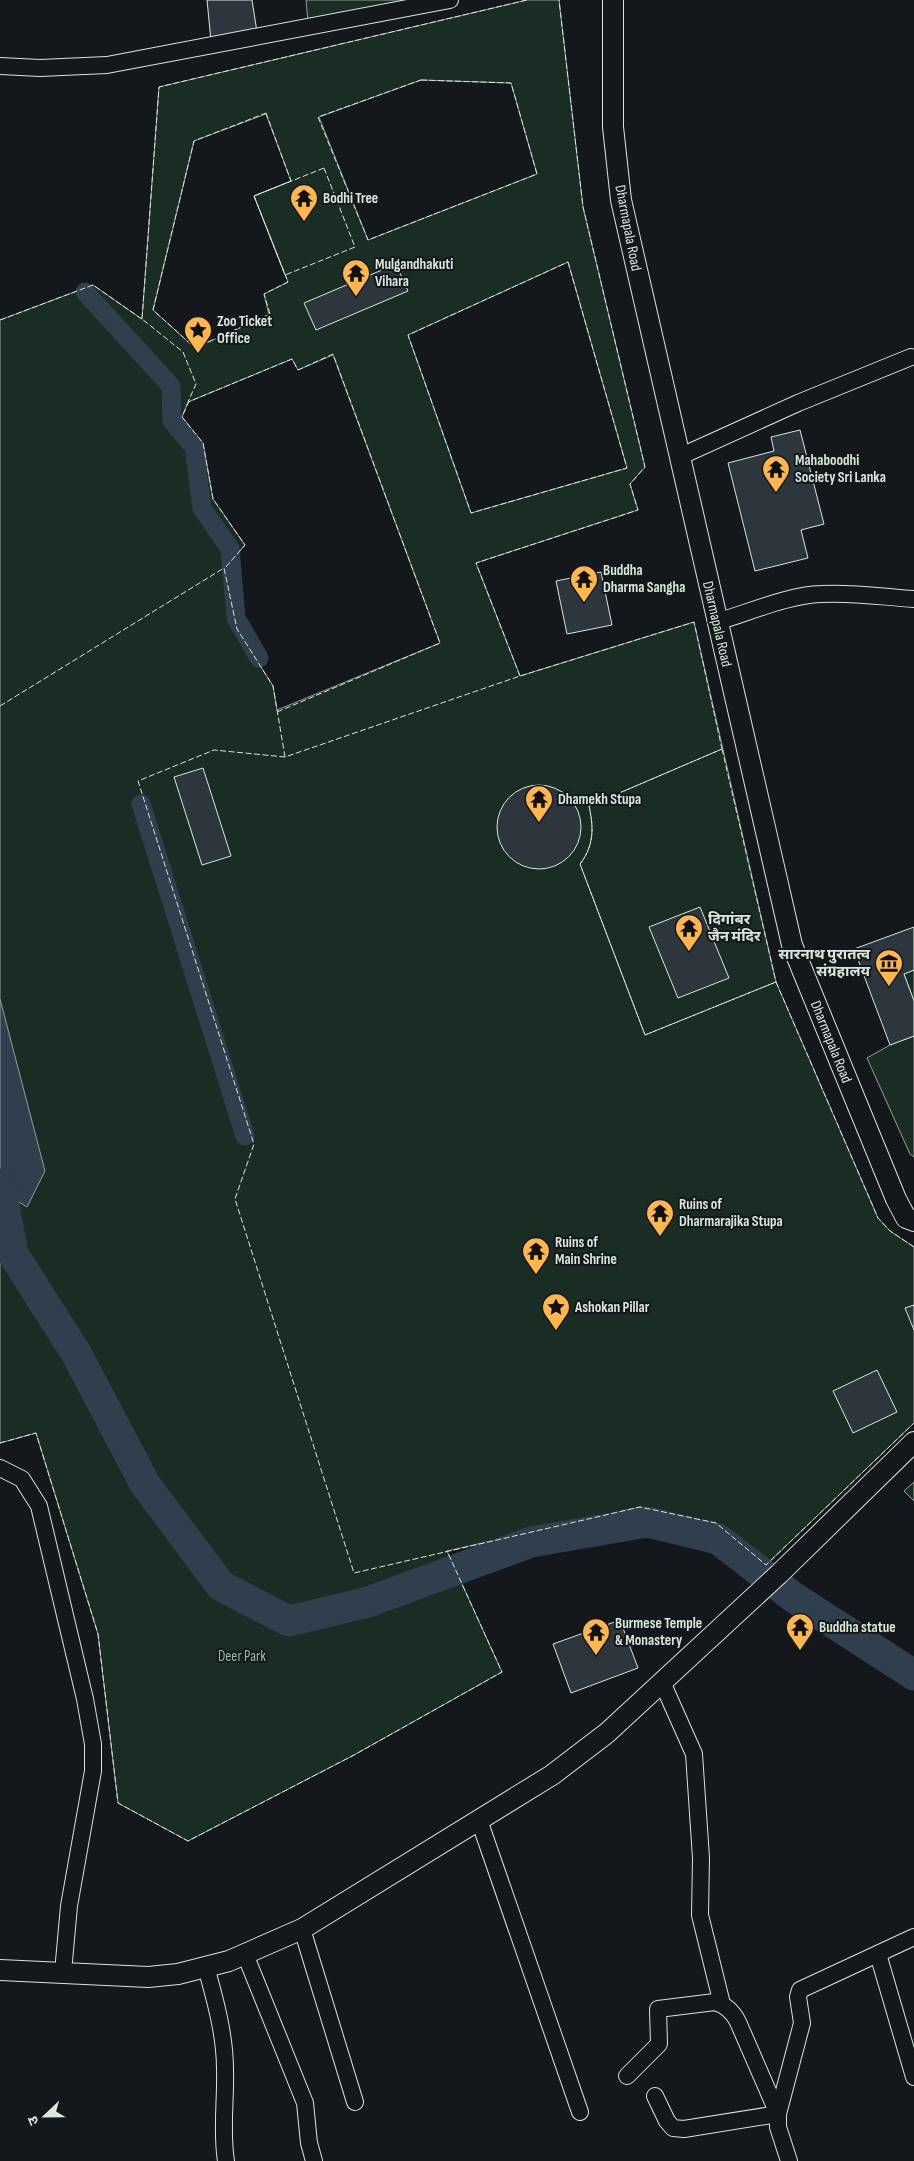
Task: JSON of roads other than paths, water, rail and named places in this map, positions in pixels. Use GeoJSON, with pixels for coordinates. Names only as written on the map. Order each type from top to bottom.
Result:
{"type":"FeatureCollection","features":[{"type":"Feature","properties":{"kind":"street"},"geometry":{"type":"LineString","coordinates":[[0,66],[40,68],[107,65],[450,0]]}},
{"type":"Feature","properties":{"kind":"street","name":"Dharmapala Road"},"geometry":{"type":"LineString","coordinates":[[613,0],[613,103],[616,168],[630,247],[792,945],[896,1199],[906,1218],[914,1222]]}},
{"type":"Feature","properties":{"kind":"street"},"geometry":{"type":"LineString","coordinates":[[679,457],[798,403],[911,357]]}},
{"type":"Feature","properties":{"kind":"street"},"geometry":{"type":"LineString","coordinates":[[716,622],[814,594],[859,594],[914,599]]}},
{"type":"Feature","properties":{"kind":"street"},"geometry":{"type":"LineString","coordinates":[[0,1970],[148,1977],[229,1961],[302,1929],[552,1775],[607,1733],[756,1596],[914,1442]]}},
{"type":"Feature","properties":{"kind":"street"},"geometry":{"type":"LineString","coordinates":[[0,1468],[22,1479],[39,1506],[93,1744],[92,1771],[69,1906],[63,1972]]}},
{"type":"Feature","properties":{"kind":"street"},"geometry":{"type":"LineString","coordinates":[[662,1682],[694,1754],[701,1858],[700,1915],[722,2004]]}},
{"type":"Feature","properties":{"kind":"street"},"geometry":{"type":"LineString","coordinates":[[479,1820],[580,2112]]}},
{"type":"Feature","properties":{"kind":"street"},"geometry":{"type":"LineString","coordinates":[[302,1929],[355,2102]]}},
{"type":"Feature","properties":{"kind":"street"},"geometry":{"type":"LineString","coordinates":[[789,2161],[778,2127],[778,2114],[802,2023],[798,1997],[800,1990],[914,1937]]}},
{"type":"Feature","properties":{"kind":"street"},"geometry":{"type":"LineString","coordinates":[[245,1954],[305,2102],[314,2161]]}},
{"type":"Feature","properties":{"kind":"street"},"geometry":{"type":"LineString","coordinates":[[878,1954],[914,2077]]}},
{"type":"Feature","properties":{"kind":"street"},"geometry":{"type":"LineString","coordinates":[[206,1967],[217,2008],[225,2067],[223,2133],[226,2161]]}},
{"type":"Feature","properties":{"kind":"street"},"geometry":{"type":"LineString","coordinates":[[627,2076],[659,2044],[658,2009],[715,2002],[722,2004],[733,2014],[738,2022],[778,2114]]}},
{"type":"Feature","properties":{"kind":"street"},"geometry":{"type":"LineString","coordinates":[[655,2096],[666,2121],[673,2128],[684,2129],[778,2114]]}},
{"type":"Feature","properties":{"kind":"water"},"geometry":{"type":"Polygon","coordinates":[[[0,999],[45,1171],[27,1207],[0,1190],[0,999]]]}},
{"type":"Feature","properties":{"kind":"waterway"},"geometry":{"type":"LineString","coordinates":[[85,292],[171,386],[172,421],[194,447],[202,508],[230,549],[236,618],[259,658]]}},
{"type":"Feature","properties":{"kind":"waterway"},"geometry":{"type":"LineString","coordinates":[[141,804],[245,1136]]}},
{"type":"Feature","properties":{"kind":"waterway"},"geometry":{"type":"LineString","coordinates":[[0,1184],[13,1254],[76,1353],[145,1484],[221,1586],[289,1621],[368,1602],[531,1542],[647,1522],[718,1539],[793,1597],[914,1675]]}},
{"type":"Feature","properties":{"kind":"place","name":"Bodhi Tree"},"geometry":{"type":"Point","coordinates":[304,222]}},
{"type":"Feature","properties":{"kind":"place","name":"Mulgandhakuti Vihara"},"geometry":{"type":"Point","coordinates":[356,297]}},
{"type":"Feature","properties":{"kind":"place","name":"Zoo Ticket Office"},"geometry":{"type":"Point","coordinates":[198,354]}},
{"type":"Feature","properties":{"kind":"place","name":"Mahaboodhi Society Sri Lanka"},"geometry":{"type":"Point","coordinates":[776,493]}},
{"type":"Feature","properties":{"kind":"place","name":"Buddha Dharma Sangha"},"geometry":{"type":"Point","coordinates":[584,603]}},
{"type":"Feature","properties":{"kind":"place","name":"Dhamekh Stupa"},"geometry":{"type":"Point","coordinates":[539,823]}},
{"type":"Feature","properties":{"kind":"place","name":"दिगांबर जैन मंदिर"},"geometry":{"type":"Point","coordinates":[689,952]}},
{"type":"Feature","properties":{"kind":"place","name":"सारनाथ पुरातत्व संग्रहालय"},"geometry":{"type":"Point","coordinates":[889,987]}},
{"type":"Feature","properties":{"kind":"place","name":"Ruins of Dharmarajika Stupa"},"geometry":{"type":"Point","coordinates":[660,1237]}},
{"type":"Feature","properties":{"kind":"place","name":"Ruins of Main Shrine"},"geometry":{"type":"Point","coordinates":[536,1275]}},
{"type":"Feature","properties":{"kind":"place","name":"Ashokan Pillar"},"geometry":{"type":"Point","coordinates":[556,1331]}},
{"type":"Feature","properties":{"kind":"place","name":"Buddha statue"},"geometry":{"type":"Point","coordinates":[800,1651]}},
{"type":"Feature","properties":{"kind":"place","name":"Burmese Temple & Monastery"},"geometry":{"type":"Point","coordinates":[596,1656]}},
{"type":"Feature","properties":{"kind":"park label","name":"Deer Park"},"geometry":{"type":"Point","coordinates":[242,1656]}}]}
